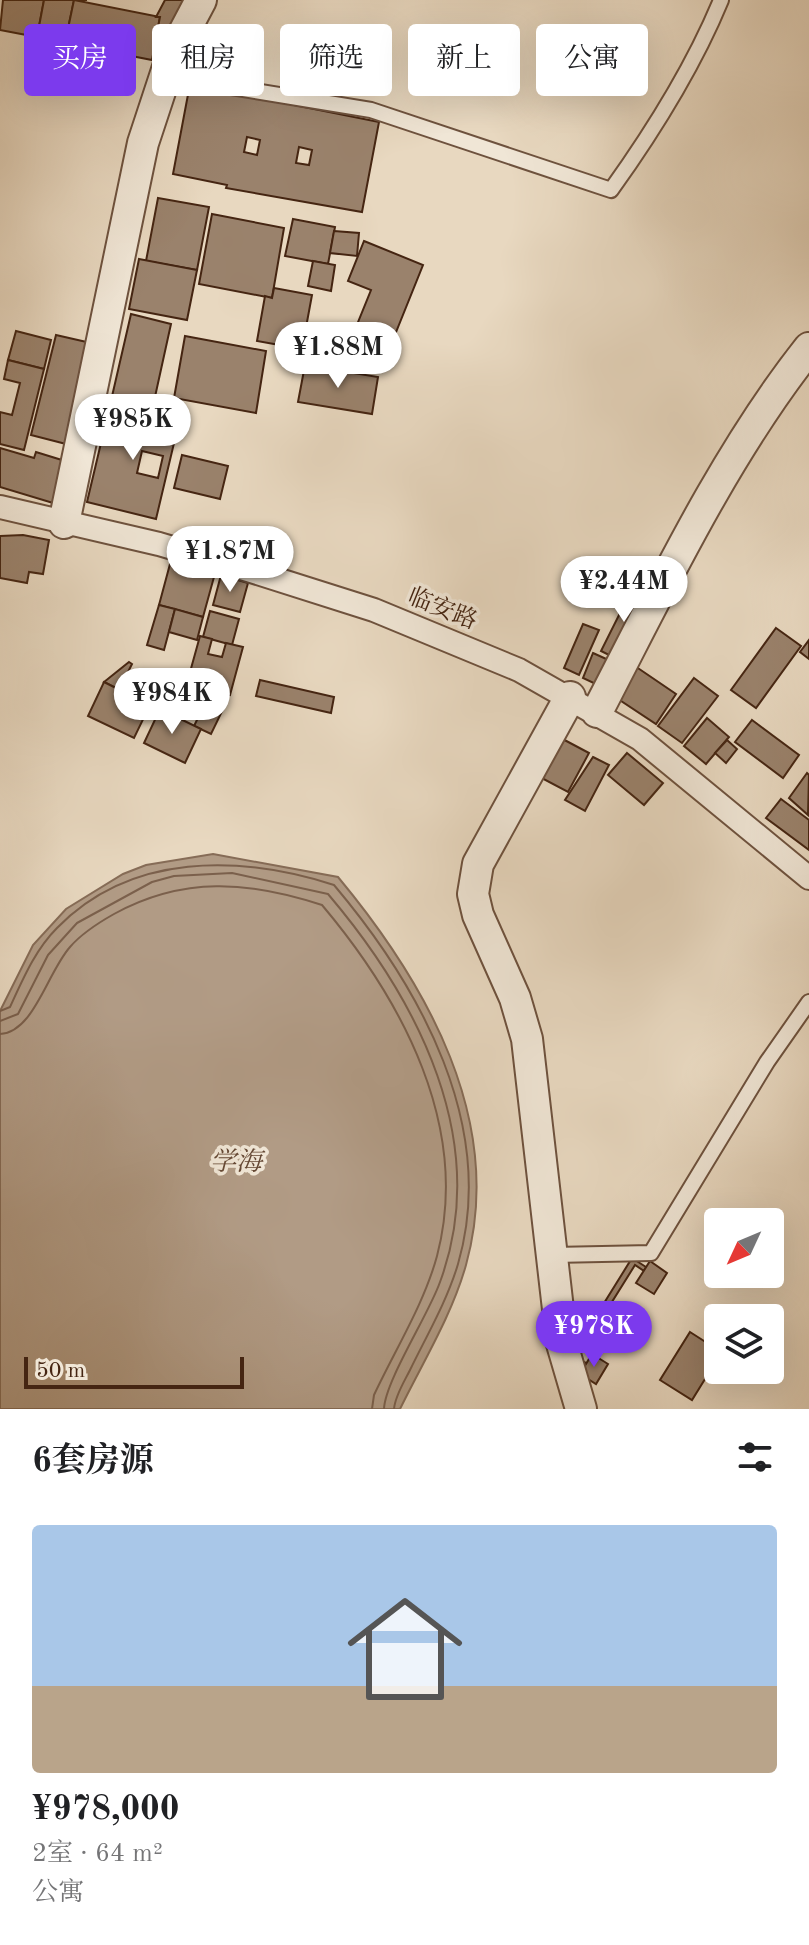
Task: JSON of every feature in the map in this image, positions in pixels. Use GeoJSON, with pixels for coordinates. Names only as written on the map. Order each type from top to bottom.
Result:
{"type":"FeatureCollection","features":[{"type":"Feature","properties":{"kind":"street"},"geometry":{"type":"LineString","coordinates":[[189,24],[201,0]]}},
{"type":"Feature","properties":{"kind":"street"},"geometry":{"type":"LineString","coordinates":[[64,523],[143,143],[158,96]]}},
{"type":"Feature","properties":{"kind":"street"},"geometry":{"type":"LineString","coordinates":[[597,712],[682,547],[782,382],[809,348]]}},
{"type":"Feature","properties":{"kind":"street","name":"临安路"},"geometry":{"type":"LineString","coordinates":[[0,507],[159,544],[374,610],[519,670],[597,712],[678,768],[809,878]]}},
{"type":"Feature","properties":{"kind":"street"},"geometry":{"type":"LineString","coordinates":[[570,697],[478,864],[473,894],[478,915],[515,998],[527,1039],[562,1344],[581,1409]]}},
{"type":"Feature","properties":{"kind":"lane"},"geometry":{"type":"LineString","coordinates":[[264,92],[371,110],[611,190],[652,132],[703,44],[721,0]]}},
{"type":"Feature","properties":{"kind":"lane"},"geometry":{"type":"LineString","coordinates":[[553,1255],[651,1253],[767,1062],[809,1002]]}},
{"type":"Feature","properties":{"kind":"water","name":"学海"},"geometry":{"type":"Polygon","coordinates":[[[213,854],[338,877],[401,962],[428,1008],[450,1057],[466,1107],[475,1159],[476,1211],[460,1284],[400,1409],[0,1409],[0,1011],[33,945],[66,909],[123,874],[146,865],[213,854]]]}},
{"type":"Feature","properties":{"kind":"building"},"geometry":{"type":"Polygon","coordinates":[[[3,0],[44,0],[39,24],[24,24],[24,35],[0,30],[3,0]]]}},
{"type":"Feature","properties":{"kind":"building"},"geometry":{"type":"Polygon","coordinates":[[[44,0],[74,0],[69,24],[39,24],[44,0]]]}},
{"type":"Feature","properties":{"kind":"building"},"geometry":{"type":"Polygon","coordinates":[[[74,0],[160,17],[159,24],[152,24],[152,60],[136,57],[136,24],[69,24],[74,0]]]}},
{"type":"Feature","properties":{"kind":"building"},"geometry":{"type":"Polygon","coordinates":[[[165,0],[186,0],[173,24],[159,24],[160,17],[156,17],[165,0]]]}},
{"type":"Feature","properties":{"kind":"building"},"geometry":{"type":"Polygon","coordinates":[[[188,96],[250,96],[379,122],[362,212],[226,188],[227,185],[173,174],[188,96]],[[247,137],[244,152],[257,155],[260,140],[247,137]],[[299,147],[296,163],[309,165],[312,150],[299,147]]]}},
{"type":"Feature","properties":{"kind":"building"},"geometry":{"type":"Polygon","coordinates":[[[158,198],[209,207],[197,270],[146,261],[158,198]]]}},
{"type":"Feature","properties":{"kind":"building"},"geometry":{"type":"Polygon","coordinates":[[[212,214],[284,228],[272,298],[199,284],[212,214]]]}},
{"type":"Feature","properties":{"kind":"building"},"geometry":{"type":"Polygon","coordinates":[[[293,219],[335,227],[328,264],[285,256],[293,219]]]}},
{"type":"Feature","properties":{"kind":"building"},"geometry":{"type":"Polygon","coordinates":[[[334,231],[359,233],[357,256],[330,253],[334,231]]]}},
{"type":"Feature","properties":{"kind":"building"},"geometry":{"type":"Polygon","coordinates":[[[364,241],[423,265],[386,357],[350,342],[371,290],[348,281],[364,241]]]}},
{"type":"Feature","properties":{"kind":"building"},"geometry":{"type":"Polygon","coordinates":[[[139,259],[197,270],[187,320],[129,309],[139,259]]]}},
{"type":"Feature","properties":{"kind":"building"},"geometry":{"type":"Polygon","coordinates":[[[313,261],[335,265],[331,291],[308,286],[313,261]]]}},
{"type":"Feature","properties":{"kind":"building"},"geometry":{"type":"Polygon","coordinates":[[[274,288],[312,295],[302,349],[257,341],[265,296],[272,298],[274,288]]]}},
{"type":"Feature","properties":{"kind":"building"},"geometry":{"type":"Polygon","coordinates":[[[131,314],[171,324],[151,415],[110,405],[131,314]]]}},
{"type":"Feature","properties":{"kind":"building"},"geometry":{"type":"Polygon","coordinates":[[[16,331],[51,340],[44,369],[8,360],[16,331]]]}},
{"type":"Feature","properties":{"kind":"building"},"geometry":{"type":"Polygon","coordinates":[[[56,335],[91,343],[66,444],[31,435],[56,335]]]}},
{"type":"Feature","properties":{"kind":"building"},"geometry":{"type":"Polygon","coordinates":[[[185,336],[266,351],[256,413],[174,398],[185,336]]]}},
{"type":"Feature","properties":{"kind":"building"},"geometry":{"type":"Polygon","coordinates":[[[8,360],[44,369],[24,450],[0,444],[0,412],[12,415],[20,383],[4,379],[8,360]]]}},
{"type":"Feature","properties":{"kind":"building"},"geometry":{"type":"Polygon","coordinates":[[[305,365],[378,377],[372,414],[298,402],[305,365]]]}},
{"type":"Feature","properties":{"kind":"building"},"geometry":{"type":"Polygon","coordinates":[[[110,405],[179,422],[156,519],[87,502],[110,405]],[[142,451],[137,473],[158,478],[163,456],[142,451]]]}},
{"type":"Feature","properties":{"kind":"building"},"geometry":{"type":"Polygon","coordinates":[[[0,448],[34,458],[36,452],[65,461],[53,503],[0,487],[0,448]]]}},
{"type":"Feature","properties":{"kind":"building"},"geometry":{"type":"Polygon","coordinates":[[[182,455],[228,466],[220,499],[174,488],[182,455]]]}},
{"type":"Feature","properties":{"kind":"building"},"geometry":{"type":"Polygon","coordinates":[[[23,535],[49,540],[43,574],[29,572],[27,583],[0,578],[0,536],[23,535]]]}},
{"type":"Feature","properties":{"kind":"building"},"geometry":{"type":"Polygon","coordinates":[[[170,564],[214,577],[203,617],[159,605],[170,564]]]}},
{"type":"Feature","properties":{"kind":"building"},"geometry":{"type":"Polygon","coordinates":[[[221,575],[248,583],[240,612],[213,605],[221,575]]]}},
{"type":"Feature","properties":{"kind":"building"},"geometry":{"type":"Polygon","coordinates":[[[632,589],[648,597],[617,659],[601,651],[632,589]]]}},
{"type":"Feature","properties":{"kind":"building"},"geometry":{"type":"Polygon","coordinates":[[[159,605],[175,609],[164,650],[147,645],[159,605]]]}},
{"type":"Feature","properties":{"kind":"building"},"geometry":{"type":"Polygon","coordinates":[[[175,609],[203,617],[197,640],[169,632],[175,609]]]}},
{"type":"Feature","properties":{"kind":"building"},"geometry":{"type":"Polygon","coordinates":[[[210,611],[239,619],[232,645],[203,637],[210,611]]]}},
{"type":"Feature","properties":{"kind":"building"},"geometry":{"type":"Polygon","coordinates":[[[583,624],[599,630],[579,675],[564,668],[583,624]]]}},
{"type":"Feature","properties":{"kind":"building"},"geometry":{"type":"Polygon","coordinates":[[[776,628],[801,646],[756,708],[731,690],[776,628]]]}},
{"type":"Feature","properties":{"kind":"building"},"geometry":{"type":"Polygon","coordinates":[[[200,636],[212,639],[208,654],[222,657],[226,643],[243,647],[230,695],[187,683],[200,636]]]}},
{"type":"Feature","properties":{"kind":"building"},"geometry":{"type":"Polygon","coordinates":[[[809,640],[809,659],[800,652],[809,640]]]}},
{"type":"Feature","properties":{"kind":"building"},"geometry":{"type":"Polygon","coordinates":[[[593,653],[613,662],[602,687],[583,678],[593,653]]]}},
{"type":"Feature","properties":{"kind":"building"},"geometry":{"type":"Polygon","coordinates":[[[129,662],[132,664],[119,690],[104,682],[129,662]]]}},
{"type":"Feature","properties":{"kind":"building"},"geometry":{"type":"Polygon","coordinates":[[[629,662],[676,694],[656,724],[609,693],[629,662]]]}},
{"type":"Feature","properties":{"kind":"building"},"geometry":{"type":"Polygon","coordinates":[[[153,671],[186,687],[173,714],[140,698],[153,671]]]}},
{"type":"Feature","properties":{"kind":"building"},"geometry":{"type":"Polygon","coordinates":[[[694,678],[718,696],[682,743],[658,726],[694,678]]]}},
{"type":"Feature","properties":{"kind":"building"},"geometry":{"type":"Polygon","coordinates":[[[260,680],[334,697],[331,713],[256,696],[260,680]]]}},
{"type":"Feature","properties":{"kind":"building"},"geometry":{"type":"Polygon","coordinates":[[[104,682],[150,705],[134,738],[88,716],[104,682]]]}},
{"type":"Feature","properties":{"kind":"building"},"geometry":{"type":"Polygon","coordinates":[[[210,693],[227,701],[211,734],[194,726],[210,693]]]}},
{"type":"Feature","properties":{"kind":"building"},"geometry":{"type":"Polygon","coordinates":[[[160,709],[201,729],[185,763],[144,743],[160,709]]]}},
{"type":"Feature","properties":{"kind":"building"},"geometry":{"type":"Polygon","coordinates":[[[707,718],[729,737],[706,764],[684,746],[707,718]]]}},
{"type":"Feature","properties":{"kind":"building"},"geometry":{"type":"Polygon","coordinates":[[[752,720],[799,755],[783,778],[735,742],[752,720]]]}},
{"type":"Feature","properties":{"kind":"building"},"geometry":{"type":"Polygon","coordinates":[[[557,736],[589,753],[568,792],[536,775],[557,736]]]}},
{"type":"Feature","properties":{"kind":"building"},"geometry":{"type":"Polygon","coordinates":[[[727,740],[737,749],[726,763],[715,753],[727,740]]]}},
{"type":"Feature","properties":{"kind":"building"},"geometry":{"type":"Polygon","coordinates":[[[627,753],[663,783],[644,805],[608,775],[627,753]]]}},
{"type":"Feature","properties":{"kind":"building"},"geometry":{"type":"Polygon","coordinates":[[[593,757],[609,765],[585,811],[565,800],[593,757]]]}},
{"type":"Feature","properties":{"kind":"building"},"geometry":{"type":"Polygon","coordinates":[[[807,773],[809,775],[808,815],[789,798],[807,773]]]}},
{"type":"Feature","properties":{"kind":"building"},"geometry":{"type":"Polygon","coordinates":[[[781,799],[809,820],[809,850],[766,818],[781,799]]]}},
{"type":"Feature","properties":{"kind":"building"},"geometry":{"type":"Polygon","coordinates":[[[632,1258],[646,1267],[644,1271],[635,1265],[577,1358],[586,1363],[584,1367],[570,1358],[632,1258]]]}},
{"type":"Feature","properties":{"kind":"building"},"geometry":{"type":"Polygon","coordinates":[[[650,1261],[667,1273],[654,1294],[636,1283],[650,1261]]]}},
{"type":"Feature","properties":{"kind":"building"},"geometry":{"type":"Polygon","coordinates":[[[690,1332],[704,1341],[704,1381],[692,1400],[660,1380],[690,1332]]]}},
{"type":"Feature","properties":{"kind":"building"},"geometry":{"type":"Polygon","coordinates":[[[592,1354],[608,1364],[596,1384],[580,1374],[592,1354]]]}}]}
